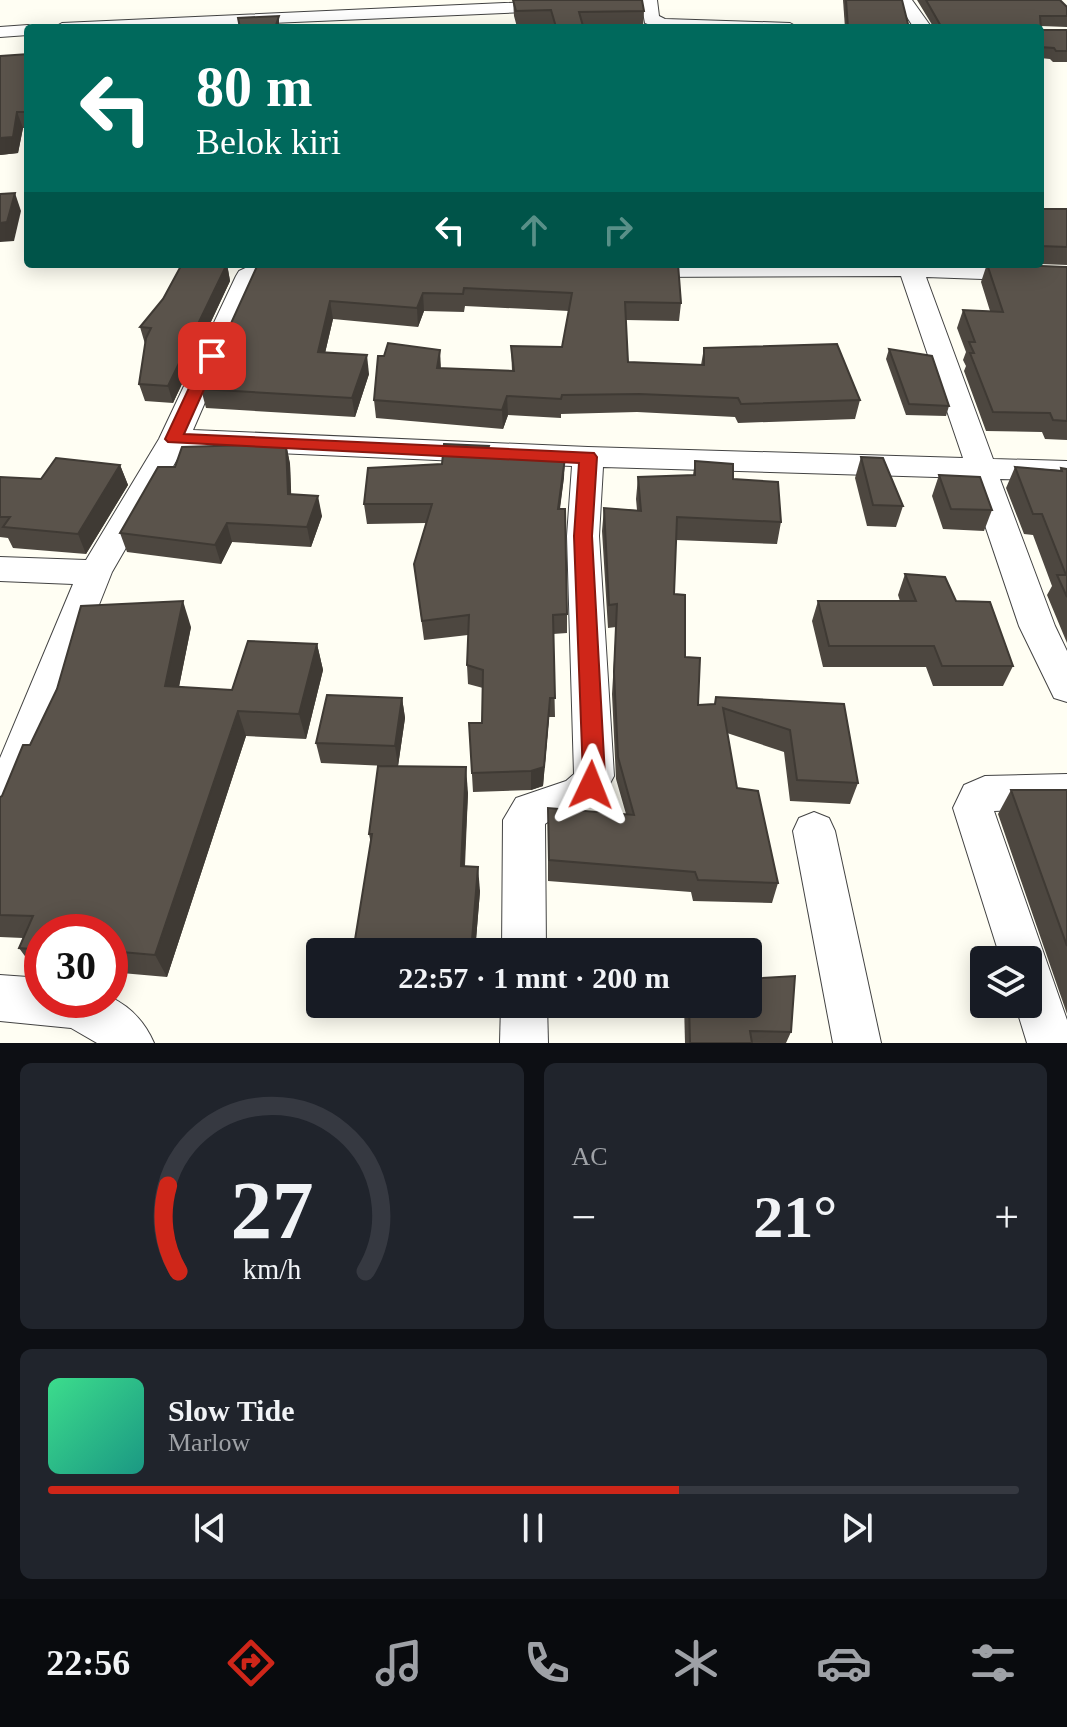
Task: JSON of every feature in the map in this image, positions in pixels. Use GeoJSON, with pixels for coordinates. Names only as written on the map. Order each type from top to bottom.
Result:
{"type":"FeatureCollection","features":[{"type":"Feature","properties":{"kind":"street"},"geometry":{"type":"LineString","coordinates":[[904,0],[920,24]]}},
{"type":"Feature","properties":{"kind":"street"},"geometry":{"type":"LineString","coordinates":[[106,22],[649,1],[651,19],[662,24]]}},
{"type":"Feature","properties":{"kind":"street"},"geometry":{"type":"LineString","coordinates":[[0,32],[24,30]]}},
{"type":"Feature","properties":{"kind":"street"},"geometry":{"type":"LineString","coordinates":[[0,806],[95,572],[174,439],[248,276],[265,268]]}},
{"type":"Feature","properties":{"kind":"street"},"geometry":{"type":"LineString","coordinates":[[609,269],[752,268]]}},
{"type":"Feature","properties":{"kind":"street"},"geometry":{"type":"LineString","coordinates":[[910,268],[1037,626],[1067,687]]}},
{"type":"Feature","properties":{"kind":"street"},"geometry":{"type":"LineString","coordinates":[[944,268],[1067,275]]}},
{"type":"Feature","properties":{"kind":"street"},"geometry":{"type":"LineString","coordinates":[[174,439],[588,457],[1067,471]]}},
{"type":"Feature","properties":{"kind":"street"},"geometry":{"type":"LineString","coordinates":[[524,938],[524,820],[534,807],[577,796],[591,785],[594,776],[583,536],[588,457]]}},
{"type":"Feature","properties":{"kind":"street"},"geometry":{"type":"LineString","coordinates":[[0,569],[95,572]]}},
{"type":"Feature","properties":{"kind":"street"},"geometry":{"type":"LineString","coordinates":[[1019,946],[973,808],[978,797],[985,794],[1067,791]]}},
{"type":"Feature","properties":{"kind":"street"},"geometry":{"type":"LineString","coordinates":[[814,831],[857,1043]]}},
{"type":"Feature","properties":{"kind":"street"},"geometry":{"type":"LineString","coordinates":[[0,998],[83,1006],[109,1021],[130,1043]]}},
{"type":"Feature","properties":{"kind":"street"},"geometry":{"type":"LineString","coordinates":[[1042,1016],[1051,1043]]}},
{"type":"Feature","properties":{"kind":"street"},"geometry":{"type":"LineString","coordinates":[[524,1018],[524,1043]]}},
{"type":"Feature","properties":{"kind":"building"},"geometry":{"type":"Polygon","coordinates":[[[513,0],[642,0],[644,11],[579,12],[582,24],[555,24],[551,10],[516,11],[513,0]]]}},
{"type":"Feature","properties":{"kind":"building"},"geometry":{"type":"Polygon","coordinates":[[[846,0],[902,0],[908,24],[848,24],[846,0]]]}},
{"type":"Feature","properties":{"kind":"building"},"geometry":{"type":"Polygon","coordinates":[[[926,0],[1060,0],[1067,7],[1067,16],[1040,16],[1041,24],[940,24],[926,0]]]}},
{"type":"Feature","properties":{"kind":"building"},"geometry":{"type":"Polygon","coordinates":[[[279,16],[276,24],[239,24],[238,18],[279,16]]]}},
{"type":"Feature","properties":{"kind":"building"},"geometry":{"type":"Polygon","coordinates":[[[1044,30],[1067,30],[1067,51],[1056,51],[1044,47],[1044,30]]]}},
{"type":"Feature","properties":{"kind":"building"},"geometry":{"type":"Polygon","coordinates":[[[24,54],[24,112],[17,112],[13,137],[0,138],[0,56],[24,54]]]}},
{"type":"Feature","properties":{"kind":"building"},"geometry":{"type":"Polygon","coordinates":[[[15,193],[7,222],[0,223],[0,194],[15,193]]]}},
{"type":"Feature","properties":{"kind":"building"},"geometry":{"type":"Polygon","coordinates":[[[1044,209],[1067,209],[1067,247],[1044,246],[1044,209]]]}},
{"type":"Feature","properties":{"kind":"building"},"geometry":{"type":"Polygon","coordinates":[[[1067,267],[1067,421],[1053,420],[1050,413],[993,412],[970,353],[974,353],[969,342],[975,342],[963,310],[1003,312],[988,268],[1067,267]]]}},
{"type":"Feature","properties":{"kind":"building"},"geometry":{"type":"Polygon","coordinates":[[[180,268],[225,268],[168,386],[139,384],[146,338],[151,328],[140,327],[163,299],[180,268]]]}},
{"type":"Feature","properties":{"kind":"building"},"geometry":{"type":"Polygon","coordinates":[[[256,268],[678,268],[681,303],[625,302],[628,362],[704,365],[704,348],[837,344],[860,400],[741,404],[738,398],[639,394],[562,395],[561,399],[507,396],[502,410],[374,400],[378,356],[384,356],[388,343],[440,350],[437,368],[514,371],[511,346],[562,347],[572,293],[464,288],[463,294],[423,293],[417,308],[330,301],[318,352],[367,355],[352,398],[201,389],[256,268]]]}},
{"type":"Feature","properties":{"kind":"building"},"geometry":{"type":"Polygon","coordinates":[[[889,349],[932,356],[949,406],[909,404],[889,349]]]}},
{"type":"Feature","properties":{"kind":"building"},"geometry":{"type":"Polygon","coordinates":[[[286,444],[288,494],[318,496],[307,527],[227,523],[215,545],[120,533],[158,467],[175,467],[182,447],[286,444]]]}},
{"type":"Feature","properties":{"kind":"building"},"geometry":{"type":"Polygon","coordinates":[[[444,444],[489,446],[487,452],[565,458],[558,509],[565,509],[567,614],[553,615],[555,698],[550,698],[544,767],[531,771],[472,773],[469,723],[482,723],[483,670],[467,665],[469,615],[422,621],[414,564],[432,504],[364,504],[368,468],[442,464],[444,444]]]}},
{"type":"Feature","properties":{"kind":"building"},"geometry":{"type":"Polygon","coordinates":[[[861,457],[883,458],[903,506],[873,505],[861,457]]]}},
{"type":"Feature","properties":{"kind":"building"},"geometry":{"type":"Polygon","coordinates":[[[56,458],[120,465],[78,534],[3,527],[10,517],[0,517],[0,477],[41,479],[56,458]]]}},
{"type":"Feature","properties":{"kind":"building"},"geometry":{"type":"Polygon","coordinates":[[[695,461],[733,464],[733,479],[778,482],[781,522],[677,517],[674,594],[685,595],[685,657],[700,658],[698,705],[715,704],[716,697],[844,704],[858,783],[797,780],[790,730],[723,708],[737,788],[758,791],[778,883],[698,880],[695,872],[549,860],[548,808],[634,815],[618,757],[614,672],[617,604],[609,605],[604,508],[641,511],[638,477],[695,475],[695,461]]]}},
{"type":"Feature","properties":{"kind":"building"},"geometry":{"type":"Polygon","coordinates":[[[1015,467],[1067,469],[1067,597],[1057,575],[1066,575],[1042,514],[1033,514],[1015,467]]]}},
{"type":"Feature","properties":{"kind":"building"},"geometry":{"type":"Polygon","coordinates":[[[939,475],[980,477],[992,510],[951,509],[939,475]]]}},
{"type":"Feature","properties":{"kind":"building"},"geometry":{"type":"Polygon","coordinates":[[[905,574],[945,577],[956,601],[990,602],[1013,666],[942,666],[934,646],[829,646],[818,601],[916,601],[905,574]]]}},
{"type":"Feature","properties":{"kind":"building"},"geometry":{"type":"Polygon","coordinates":[[[183,601],[165,686],[232,690],[248,641],[317,644],[299,714],[238,711],[155,955],[128,953],[128,914],[0,915],[0,797],[23,745],[30,745],[57,689],[81,606],[183,601]]]}},
{"type":"Feature","properties":{"kind":"building"},"geometry":{"type":"Polygon","coordinates":[[[327,695],[402,698],[395,746],[316,743],[327,695]]]}},
{"type":"Feature","properties":{"kind":"building"},"geometry":{"type":"Polygon","coordinates":[[[378,766],[466,767],[461,866],[478,867],[472,938],[355,938],[372,834],[369,834],[378,766]]]}},
{"type":"Feature","properties":{"kind":"building"},"geometry":{"type":"Polygon","coordinates":[[[1011,790],[1067,790],[1067,946],[1011,790]]]}},
{"type":"Feature","properties":{"kind":"building"},"geometry":{"type":"Polygon","coordinates":[[[795,976],[791,1032],[750,1031],[752,1043],[690,1043],[689,1018],[762,1018],[762,978],[795,976]]]}},
{"type":"Feature","properties":{"kind":"route"},"geometry":{"type":"LineString","coordinates":[[212,356],[174,439],[588,457],[583,536],[594,776],[591,785]]}}]}
